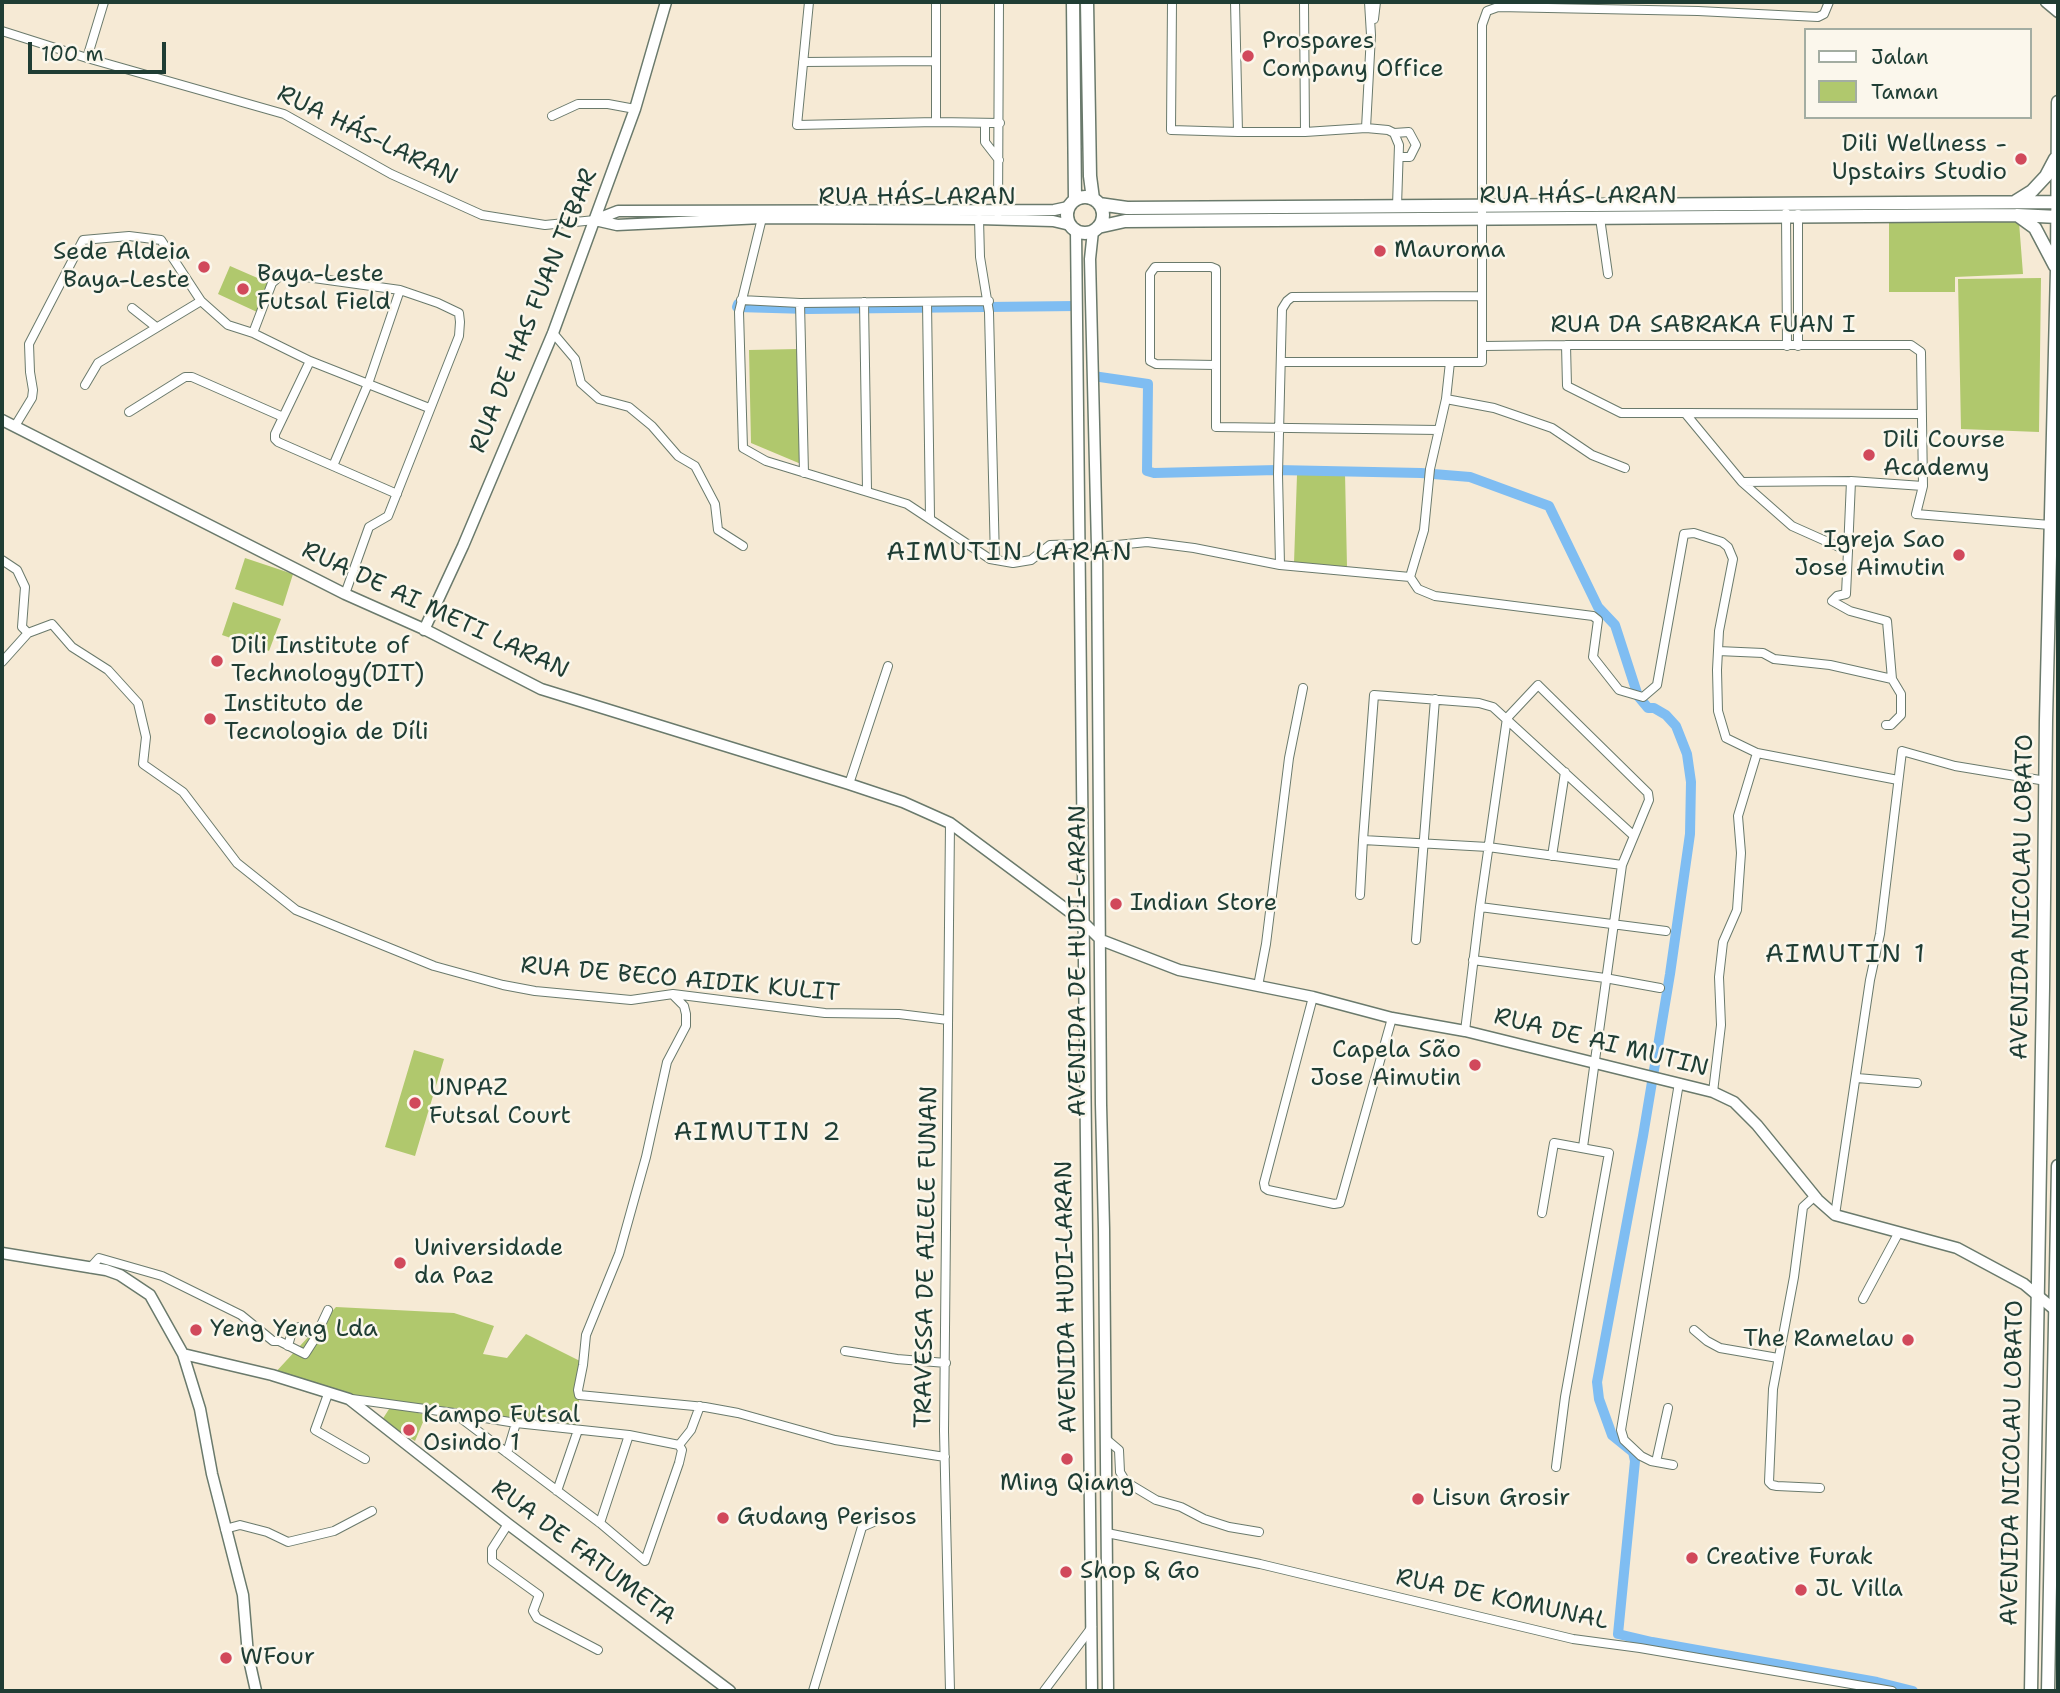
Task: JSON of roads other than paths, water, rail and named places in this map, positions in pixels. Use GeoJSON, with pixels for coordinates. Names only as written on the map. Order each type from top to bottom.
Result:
{"type":"FeatureCollection","features":[{"type":"Feature","properties":{"kind":"main road"},"geometry":{"type":"LineString","coordinates":[[1073,2],[1072,204],[1067,213],[1073,228],[1087,233],[1096,229],[1102,215],[1090,176],[1087,2]]}},
{"type":"Feature","properties":{"kind":"main road","name":"AVENIDA NICOLAU LOBATO"},"geometry":{"type":"LineString","coordinates":[[2031,1691],[2046,781],[2052,756],[2050,525],[2058,217],[2058,103]]}},
{"type":"Feature","properties":{"kind":"main road"},"geometry":{"type":"LineString","coordinates":[[2057,155],[2046,176],[2016,208],[2035,228],[2057,269]]}},
{"type":"Feature","properties":{"kind":"main road"},"geometry":{"type":"LineString","coordinates":[[1072,204],[1084,197],[1096,201]]}},
{"type":"Feature","properties":{"kind":"main road","name":"RUA HÁS-LARAN"},"geometry":{"type":"LineString","coordinates":[[1096,201],[1127,208],[1389,211],[1483,219],[2016,208],[2057,202]]}},
{"type":"Feature","properties":{"kind":"main road","name":"RUA HÁS-LARAN"},"geometry":{"type":"LineString","coordinates":[[1096,229],[1125,221],[1389,211],[1482,204],[1792,211]]}},
{"type":"Feature","properties":{"kind":"main road","name":"RUA HÁS-LARAN"},"geometry":{"type":"LineString","coordinates":[[2016,208],[2058,217]]}},
{"type":"Feature","properties":{"kind":"main road","name":"AVENIDA NICOLAU LOBATO"},"geometry":{"type":"LineString","coordinates":[[2048,1691],[2054,1612],[2058,1166]]}},
{"type":"Feature","properties":{"kind":"street"},"geometry":{"type":"LineString","coordinates":[[88,58],[104,2]]}},
{"type":"Feature","properties":{"kind":"street","name":"RUA DE HAS FUAN TEBAR"},"geometry":{"type":"LineString","coordinates":[[424,630],[463,546],[553,333],[635,109],[666,2]]}},
{"type":"Feature","properties":{"kind":"street"},"geometry":{"type":"LineString","coordinates":[[809,2],[797,125],[1000,123]]}},
{"type":"Feature","properties":{"kind":"street"},"geometry":{"type":"LineString","coordinates":[[936,2],[936,122]]}},
{"type":"Feature","properties":{"kind":"street"},"geometry":{"type":"LineString","coordinates":[[998,214],[999,2]]}},
{"type":"Feature","properties":{"kind":"street"},"geometry":{"type":"LineString","coordinates":[[1172,2],[1171,130],[1305,132],[1366,128],[1409,132],[1416,145],[1410,157],[1399,157]]}},
{"type":"Feature","properties":{"kind":"street"},"geometry":{"type":"LineString","coordinates":[[1235,2],[1238,132]]}},
{"type":"Feature","properties":{"kind":"street"},"geometry":{"type":"LineString","coordinates":[[1304,2],[1305,132]]}},
{"type":"Feature","properties":{"kind":"street"},"geometry":{"type":"LineString","coordinates":[[1369,2],[1371,35]]}},
{"type":"Feature","properties":{"kind":"street"},"geometry":{"type":"LineString","coordinates":[[1366,128],[1371,35],[1376,2]]}},
{"type":"Feature","properties":{"kind":"street"},"geometry":{"type":"LineString","coordinates":[[1283,362],[1482,362],[1482,25],[1487,11],[1498,7],[1698,11],[1818,17],[1824,14],[1829,2]]}},
{"type":"Feature","properties":{"kind":"street"},"geometry":{"type":"LineString","coordinates":[[2046,2],[2058,12]]}},
{"type":"Feature","properties":{"kind":"street","name":"RUA HÁS-LARAN"},"geometry":{"type":"LineString","coordinates":[[2,31],[284,114],[391,174],[482,215],[545,225],[595,220],[618,211],[979,219],[998,214],[1053,221],[1073,228]]}},
{"type":"Feature","properties":{"kind":"street"},"geometry":{"type":"LineString","coordinates":[[803,62],[935,61]]}},
{"type":"Feature","properties":{"kind":"street"},"geometry":{"type":"LineString","coordinates":[[552,116],[578,104],[608,104],[635,109]]}},
{"type":"Feature","properties":{"kind":"street"},"geometry":{"type":"LineString","coordinates":[[985,123],[985,142],[999,160]]}},
{"type":"Feature","properties":{"kind":"street"},"geometry":{"type":"LineString","coordinates":[[1389,211],[1399,157],[1399,145],[1394,132]]}},
{"type":"Feature","properties":{"kind":"street","name":"RUA HÁS-LARAN"},"geometry":{"type":"LineString","coordinates":[[763,214],[998,214],[1054,210],[1072,204]]}},
{"type":"Feature","properties":{"kind":"street"},"geometry":{"type":"LineString","coordinates":[[1787,346],[1792,211]]}},
{"type":"Feature","properties":{"kind":"street"},"geometry":{"type":"LineString","coordinates":[[1792,211],[1798,346]]}},
{"type":"Feature","properties":{"kind":"street"},"geometry":{"type":"LineString","coordinates":[[763,214],[739,312],[743,449],[766,461],[907,504],[995,560],[1013,563],[1031,560],[1050,545],[1078,544]]}},
{"type":"Feature","properties":{"kind":"street"},"geometry":{"type":"LineString","coordinates":[[1600,218],[1608,274]]}},
{"type":"Feature","properties":{"kind":"street"},"geometry":{"type":"LineString","coordinates":[[979,219],[980,257],[989,301],[995,560]]}},
{"type":"Feature","properties":{"kind":"street","name":"AVENIDA HUDI-LARAN"},"geometry":{"type":"LineString","coordinates":[[1073,228],[1092,1691]]}},
{"type":"Feature","properties":{"kind":"street","name":"AVENIDA DE HUDI-LARAN"},"geometry":{"type":"LineString","coordinates":[[1096,229],[1090,260],[1097,547],[1108,1691]]}},
{"type":"Feature","properties":{"kind":"street"},"geometry":{"type":"LineString","coordinates":[[15,426],[32,398],[29,344],[83,240],[129,236],[161,240],[201,301],[228,325],[253,333],[310,361],[429,408]]}},
{"type":"Feature","properties":{"kind":"street"},"geometry":{"type":"LineString","coordinates":[[1216,365],[1150,361],[1150,274],[1155,267],[1216,269],[1216,365],[1216,427],[1438,430]]}},
{"type":"Feature","properties":{"kind":"street"},"geometry":{"type":"LineString","coordinates":[[253,333],[272,282],[280,276],[292,275],[400,290],[458,313],[459,335],[397,494],[388,516],[369,527],[345,594]]}},
{"type":"Feature","properties":{"kind":"street"},"geometry":{"type":"LineString","coordinates":[[333,466],[368,384],[400,290]]}},
{"type":"Feature","properties":{"kind":"street"},"geometry":{"type":"LineString","coordinates":[[1280,565],[1278,474],[1283,309],[1287,301],[1292,298],[1482,296]]}},
{"type":"Feature","properties":{"kind":"street"},"geometry":{"type":"LineString","coordinates":[[741,299],[800,303],[989,301]]}},
{"type":"Feature","properties":{"kind":"street"},"geometry":{"type":"LineString","coordinates":[[85,385],[97,363],[201,301]]}},
{"type":"Feature","properties":{"kind":"street"},"geometry":{"type":"LineString","coordinates":[[864,302],[867,490]]}},
{"type":"Feature","properties":{"kind":"street"},"geometry":{"type":"LineString","coordinates":[[926,302],[929,517]]}},
{"type":"Feature","properties":{"kind":"street"},"geometry":{"type":"LineString","coordinates":[[800,303],[804,473]]}},
{"type":"Feature","properties":{"kind":"street"},"geometry":{"type":"LineString","coordinates":[[132,308],[156,327]]}},
{"type":"Feature","properties":{"kind":"street"},"geometry":{"type":"LineString","coordinates":[[553,333],[575,359],[581,383],[599,399],[629,407],[652,426],[678,456],[695,466],[715,503],[718,530],[743,546]]}},
{"type":"Feature","properties":{"kind":"street"},"geometry":{"type":"LineString","coordinates":[[1566,345],[1567,386],[1621,413],[1922,414],[1923,486],[1916,514],[2050,525]]}},
{"type":"Feature","properties":{"kind":"street","name":"RUA DA SABRAKA FUAN I"},"geometry":{"type":"LineString","coordinates":[[1484,346],[1911,345],[1921,352],[1922,414]]}},
{"type":"Feature","properties":{"kind":"street"},"geometry":{"type":"LineString","coordinates":[[310,361],[275,434],[278,442],[397,494]]}},
{"type":"Feature","properties":{"kind":"street"},"geometry":{"type":"LineString","coordinates":[[1410,577],[1424,530],[1430,469],[1446,399],[1450,362]]}},
{"type":"Feature","properties":{"kind":"street"},"geometry":{"type":"LineString","coordinates":[[129,412],[185,377],[192,377],[283,417]]}},
{"type":"Feature","properties":{"kind":"street"},"geometry":{"type":"LineString","coordinates":[[1446,399],[1494,408],[1552,428],[1592,455],[1625,468]]}},
{"type":"Feature","properties":{"kind":"street"},"geometry":{"type":"LineString","coordinates":[[1685,413],[1742,482],[1792,526],[1847,551]]}},
{"type":"Feature","properties":{"kind":"street","name":"RUA DE AI METI LARAN"},"geometry":{"type":"LineString","coordinates":[[2,420],[345,594],[541,689],[849,784],[903,802],[950,823],[1083,921]]}},
{"type":"Feature","properties":{"kind":"street"},"geometry":{"type":"LineString","coordinates":[[1742,482],[1851,481],[1923,486]]}},
{"type":"Feature","properties":{"kind":"street"},"geometry":{"type":"LineString","coordinates":[[1851,481],[1846,594],[1837,596],[1832,601],[1850,611],[1887,621],[1892,679],[1900,694],[1902,715],[1891,725],[1886,725]]}},
{"type":"Feature","properties":{"kind":"street"},"geometry":{"type":"LineString","coordinates":[[1410,577],[1418,589],[1435,596],[1594,616],[1598,620],[1593,657],[1619,690],[1632,696],[1643,697],[1657,685],[1684,534],[1722,542],[1728,547],[1733,559],[1719,631],[1718,651],[1718,711],[1726,738],[1757,753],[1898,780]]}},
{"type":"Feature","properties":{"kind":"street"},"geometry":{"type":"LineString","coordinates":[[1097,547],[1147,542],[1280,565],[1410,577]]}},
{"type":"Feature","properties":{"kind":"street"},"geometry":{"type":"LineString","coordinates":[[2,560],[17,570],[26,587],[22,627],[28,632],[2,662]]}},
{"type":"Feature","properties":{"kind":"street","name":"RUA DE BECO AIDIK KULIT"},"geometry":{"type":"LineString","coordinates":[[28,632],[52,624],[72,647],[108,670],[138,703],[146,737],[144,764],[183,792],[237,863],[296,910],[434,965],[503,985],[535,991],[631,1000],[673,994],[825,1013],[899,1014],[948,1020]]}},
{"type":"Feature","properties":{"kind":"street"},"geometry":{"type":"LineString","coordinates":[[1718,651],[1763,653],[1774,659],[1830,666],[1892,679]]}},
{"type":"Feature","properties":{"kind":"street"},"geometry":{"type":"LineString","coordinates":[[849,784],[888,666]]}},
{"type":"Feature","properties":{"kind":"street"},"geometry":{"type":"LineString","coordinates":[[1465,1031],[1479,907],[1507,718],[1538,685],[1648,793],[1649,800],[1622,865],[1583,1147]]}},
{"type":"Feature","properties":{"kind":"street"},"geometry":{"type":"LineString","coordinates":[[1258,986],[1266,944],[1289,758],[1303,688]]}},
{"type":"Feature","properties":{"kind":"street"},"geometry":{"type":"LineString","coordinates":[[1360,895],[1374,695],[1479,703],[1493,707],[1634,836]]}},
{"type":"Feature","properties":{"kind":"street"},"geometry":{"type":"LineString","coordinates":[[1416,940],[1426,843],[1435,699]]}},
{"type":"Feature","properties":{"kind":"street"},"geometry":{"type":"LineString","coordinates":[[1835,1215],[1870,980],[1880,934],[1902,751],[1955,766],[2046,781]]}},
{"type":"Feature","properties":{"kind":"street"},"geometry":{"type":"LineString","coordinates":[[1713,1091],[1721,1025],[1719,977],[1723,942],[1737,911],[1741,853],[1738,816],[1757,753]]}},
{"type":"Feature","properties":{"kind":"street"},"geometry":{"type":"LineString","coordinates":[[1552,856],[1565,772]]}},
{"type":"Feature","properties":{"kind":"street","name":"TRAVESSA DE AILELE FUNAN"},"geometry":{"type":"LineString","coordinates":[[950,823],[945,1457],[950,1691]]}},
{"type":"Feature","properties":{"kind":"street"},"geometry":{"type":"LineString","coordinates":[[1363,839],[1488,847],[1622,865]]}},
{"type":"Feature","properties":{"kind":"street"},"geometry":{"type":"LineString","coordinates":[[1479,907],[1665,930]]}},
{"type":"Feature","properties":{"kind":"street","name":"RUA DE AI MUTIN"},"geometry":{"type":"LineString","coordinates":[[1083,921],[1101,940],[1179,971],[1313,997],[1392,1018],[1465,1031],[1713,1091],[1734,1102],[1757,1125],[1815,1196],[1835,1215],[1957,1248],[2037,1293],[2057,1310]]}},
{"type":"Feature","properties":{"kind":"street"},"geometry":{"type":"LineString","coordinates":[[1473,960],[1660,988]]}},
{"type":"Feature","properties":{"kind":"street"},"geometry":{"type":"LineString","coordinates":[[673,994],[684,1006],[686,1026],[667,1062],[646,1157],[619,1254],[586,1335],[578,1390],[583,1397],[700,1406],[738,1413],[835,1440],[945,1457]]}},
{"type":"Feature","properties":{"kind":"street"},"geometry":{"type":"LineString","coordinates":[[1313,997],[1264,1183],[1268,1191],[1339,1203],[1392,1018]]}},
{"type":"Feature","properties":{"kind":"street"},"geometry":{"type":"LineString","coordinates":[[1857,1078],[1917,1083]]}},
{"type":"Feature","properties":{"kind":"street"},"geometry":{"type":"LineString","coordinates":[[1673,1465],[1641,1456],[1625,1440],[1621,1430],[1679,1083]]}},
{"type":"Feature","properties":{"kind":"street"},"geometry":{"type":"LineString","coordinates":[[1542,1213],[1554,1143],[1609,1153],[1565,1397],[1556,1467]]}},
{"type":"Feature","properties":{"kind":"street"},"geometry":{"type":"LineString","coordinates":[[1815,1196],[1803,1207],[1794,1277],[1773,1389],[1769,1482],[1777,1486],[1820,1488]]}},
{"type":"Feature","properties":{"kind":"street"},"geometry":{"type":"LineString","coordinates":[[1863,1298],[1899,1232]]}},
{"type":"Feature","properties":{"kind":"street"},"geometry":{"type":"LineString","coordinates":[[2,1253],[120,1275],[150,1295],[183,1354],[200,1409],[212,1474],[243,1595],[248,1655],[256,1691]]}},
{"type":"Feature","properties":{"kind":"street"},"geometry":{"type":"LineString","coordinates":[[90,1268],[99,1258],[162,1276],[240,1315],[273,1341],[305,1354],[328,1310]]}},
{"type":"Feature","properties":{"kind":"street"},"geometry":{"type":"LineString","coordinates":[[288,1346],[291,1335],[299,1327],[316,1336]]}},
{"type":"Feature","properties":{"kind":"street"},"geometry":{"type":"LineString","coordinates":[[1694,1330],[1720,1348],[1778,1358]]}},
{"type":"Feature","properties":{"kind":"street"},"geometry":{"type":"LineString","coordinates":[[845,1351],[884,1358],[946,1363]]}},
{"type":"Feature","properties":{"kind":"street","name":"RUA DE FATUMETA"},"geometry":{"type":"LineString","coordinates":[[183,1354],[272,1375],[349,1399],[508,1524],[730,1691]]}},
{"type":"Feature","properties":{"kind":"street"},"geometry":{"type":"LineString","coordinates":[[328,1394],[315,1430],[365,1459]]}},
{"type":"Feature","properties":{"kind":"street"},"geometry":{"type":"LineString","coordinates":[[349,1399],[454,1413],[516,1423],[629,1435],[679,1446],[682,1450],[679,1463],[645,1561],[600,1522],[454,1413]]}},
{"type":"Feature","properties":{"kind":"street"},"geometry":{"type":"LineString","coordinates":[[679,1446],[691,1430],[700,1406]]}},
{"type":"Feature","properties":{"kind":"street"},"geometry":{"type":"LineString","coordinates":[[1656,1462],[1668,1408]]}},
{"type":"Feature","properties":{"kind":"street"},"geometry":{"type":"LineString","coordinates":[[507,1453],[516,1423]]}},
{"type":"Feature","properties":{"kind":"street"},"geometry":{"type":"LineString","coordinates":[[557,1491],[578,1430]]}},
{"type":"Feature","properties":{"kind":"street"},"geometry":{"type":"LineString","coordinates":[[600,1522],[629,1435]]}},
{"type":"Feature","properties":{"kind":"street"},"geometry":{"type":"LineString","coordinates":[[1106,1439],[1119,1450],[1120,1472],[1126,1482],[1156,1500],[1181,1507],[1205,1519],[1258,1532]]}},
{"type":"Feature","properties":{"kind":"street"},"geometry":{"type":"LineString","coordinates":[[2033,1497],[2055,1496]]}},
{"type":"Feature","properties":{"kind":"street"},"geometry":{"type":"LineString","coordinates":[[225,1529],[240,1525],[267,1532],[288,1542],[334,1531],[372,1511]]}},
{"type":"Feature","properties":{"kind":"street"},"geometry":{"type":"LineString","coordinates":[[813,1691],[862,1527],[876,1521]]}},
{"type":"Feature","properties":{"kind":"street"},"geometry":{"type":"LineString","coordinates":[[508,1524],[492,1549],[492,1562],[539,1595],[533,1611],[537,1618],[598,1650]]}},
{"type":"Feature","properties":{"kind":"street","name":"RUA DE KOMUNAL"},"geometry":{"type":"LineString","coordinates":[[1107,1533],[1260,1564],[1573,1639],[1892,1691]]}},
{"type":"Feature","properties":{"kind":"street"},"geometry":{"type":"LineString","coordinates":[[1044,1691],[1092,1627]]}},
{"type":"Feature","properties":{"kind":"waterway"},"geometry":{"type":"LineString","coordinates":[[738,304],[737,307],[808,309],[1076,306]]}},
{"type":"Feature","properties":{"kind":"waterway"},"geometry":{"type":"LineString","coordinates":[[1093,376],[1148,384],[1147,471],[1154,473],[1277,470],[1421,473],[1470,477],[1549,506],[1598,607],[1615,625],[1638,696],[1648,708],[1654,708],[1666,715],[1676,726],[1687,754],[1691,782],[1690,834],[1670,974],[1597,1382],[1599,1399],[1612,1435],[1633,1452],[1635,1461],[1618,1634],[1913,1691]]}},
{"type":"Feature","properties":{"kind":"place","name":"Prospares Company Office"},"geometry":{"type":"Point","coordinates":[1248,56]}},
{"type":"Feature","properties":{"kind":"place","name":"Dili Wellness - Upstairs Studio"},"geometry":{"type":"Point","coordinates":[2021,159]}},
{"type":"Feature","properties":{"kind":"place","name":"Mauroma"},"geometry":{"type":"Point","coordinates":[1380,251]}},
{"type":"Feature","properties":{"kind":"place","name":"Sede Aldeia Baya-Leste"},"geometry":{"type":"Point","coordinates":[204,267]}},
{"type":"Feature","properties":{"kind":"place","name":"Baya-Leste Futsal Field"},"geometry":{"type":"Point","coordinates":[243,289]}},
{"type":"Feature","properties":{"kind":"place","name":"Dili Course Academy"},"geometry":{"type":"Point","coordinates":[1869,455]}},
{"type":"Feature","properties":{"kind":"place","name":"Igreja Sao Jose Aimutin"},"geometry":{"type":"Point","coordinates":[1959,555]}},
{"type":"Feature","properties":{"kind":"place","name":"Dili Institute of Technology(DIT)"},"geometry":{"type":"Point","coordinates":[217,661]}},
{"type":"Feature","properties":{"kind":"place","name":"Instituto de Tecnologia de Díli"},"geometry":{"type":"Point","coordinates":[210,719]}},
{"type":"Feature","properties":{"kind":"place","name":"Indian Store"},"geometry":{"type":"Point","coordinates":[1116,904]}},
{"type":"Feature","properties":{"kind":"place","name":"Capela São Jose Aimutin"},"geometry":{"type":"Point","coordinates":[1475,1065]}},
{"type":"Feature","properties":{"kind":"place","name":"UNPAZ Futsal Court"},"geometry":{"type":"Point","coordinates":[415,1103]}},
{"type":"Feature","properties":{"kind":"place","name":"Universidade da Paz"},"geometry":{"type":"Point","coordinates":[400,1263]}},
{"type":"Feature","properties":{"kind":"place","name":"Yeng Yeng Lda"},"geometry":{"type":"Point","coordinates":[196,1330]}},
{"type":"Feature","properties":{"kind":"place","name":"The Ramelau"},"geometry":{"type":"Point","coordinates":[1908,1340]}},
{"type":"Feature","properties":{"kind":"place","name":"Kampo Futsal Osindo 1"},"geometry":{"type":"Point","coordinates":[409,1430]}},
{"type":"Feature","properties":{"kind":"place","name":"Ming Qiang"},"geometry":{"type":"Point","coordinates":[1067,1459]}},
{"type":"Feature","properties":{"kind":"place","name":"Lisun Grosir"},"geometry":{"type":"Point","coordinates":[1418,1499]}},
{"type":"Feature","properties":{"kind":"place","name":"Gudang Perisos"},"geometry":{"type":"Point","coordinates":[723,1518]}},
{"type":"Feature","properties":{"kind":"place","name":"Creative Furak"},"geometry":{"type":"Point","coordinates":[1692,1558]}},
{"type":"Feature","properties":{"kind":"place","name":"Shop & Go"},"geometry":{"type":"Point","coordinates":[1066,1572]}},
{"type":"Feature","properties":{"kind":"place","name":"JL Villa"},"geometry":{"type":"Point","coordinates":[1801,1590]}},
{"type":"Feature","properties":{"kind":"place","name":"WFour"},"geometry":{"type":"Point","coordinates":[226,1658]}},
{"type":"Feature","properties":{"kind":"district","name":"AIMUTIN LARAN"},"geometry":{"type":"Point","coordinates":[1010,553]}},
{"type":"Feature","properties":{"kind":"district","name":"AIMUTIN 1"},"geometry":{"type":"Point","coordinates":[1846,955]}},
{"type":"Feature","properties":{"kind":"district","name":"AIMUTIN 2"},"geometry":{"type":"Point","coordinates":[758,1133]}}]}
